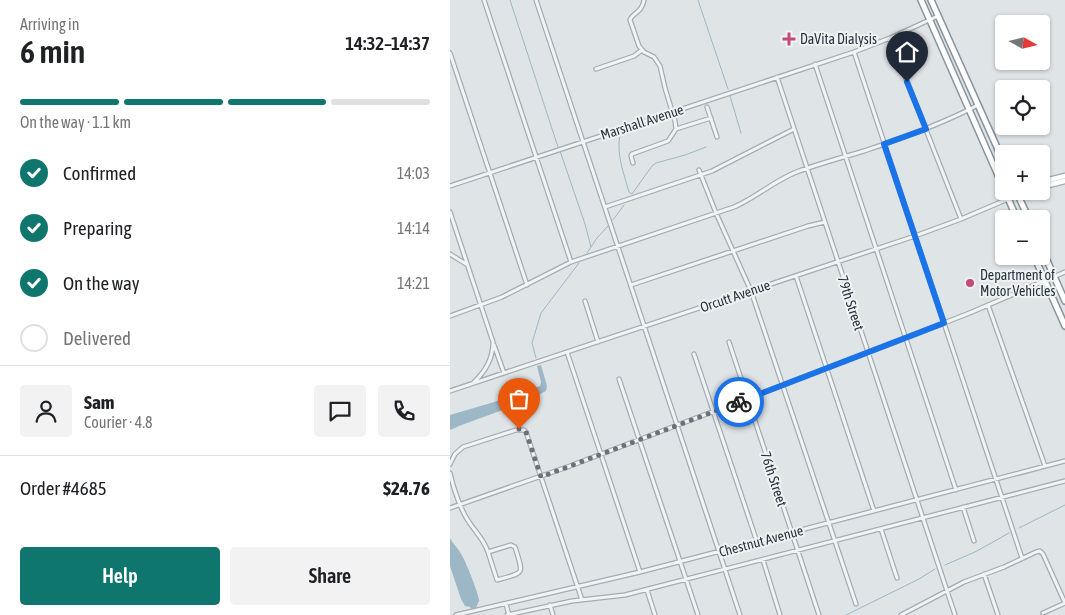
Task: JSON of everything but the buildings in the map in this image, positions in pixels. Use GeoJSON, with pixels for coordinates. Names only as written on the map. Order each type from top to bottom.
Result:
{"type":"FeatureCollection","features":[{"type":"Feature","properties":{"kind":"highway"},"geometry":{"type":"LineString","coordinates":[[921,0],[995,169]]}},
{"type":"Feature","properties":{"kind":"highway"},"geometry":{"type":"LineString","coordinates":[[931,0],[996,145]]}},
{"type":"Feature","properties":{"kind":"highway"},"geometry":{"type":"LineString","coordinates":[[1038,265],[1065,326]]}},
{"type":"Feature","properties":{"kind":"highway"},"geometry":{"type":"LineString","coordinates":[[1049,265],[1065,301]]}},
{"type":"Feature","properties":{"kind":"main road"},"geometry":{"type":"LineString","coordinates":[[1050,180],[1065,176]]}},
{"type":"Feature","properties":{"kind":"main road"},"geometry":{"type":"LineString","coordinates":[[1050,185],[1065,181]]}},
{"type":"Feature","properties":{"kind":"street"},"geometry":{"type":"LineString","coordinates":[[484,0],[571,262]]}},
{"type":"Feature","properties":{"kind":"street"},"geometry":{"type":"LineString","coordinates":[[536,0],[740,615]]}},
{"type":"Feature","properties":{"kind":"street"},"geometry":{"type":"LineString","coordinates":[[644,0],[640,10],[631,16],[630,19],[639,46],[658,62],[676,129]]}},
{"type":"Feature","properties":{"kind":"street","name":"Marshall Avenue"},"geometry":{"type":"LineString","coordinates":[[450,186],[854,52],[938,16]]}},
{"type":"Feature","properties":{"kind":"street"},"geometry":{"type":"LineString","coordinates":[[890,38],[961,220]]}},
{"type":"Feature","properties":{"kind":"street"},"geometry":{"type":"LineString","coordinates":[[596,69],[634,56],[642,50]]}},
{"type":"Feature","properties":{"kind":"street"},"geometry":{"type":"LineString","coordinates":[[854,52],[1022,558]]}},
{"type":"Feature","properties":{"kind":"street"},"geometry":{"type":"LineString","coordinates":[[450,53],[527,285]]}},
{"type":"Feature","properties":{"kind":"street"},"geometry":{"type":"LineString","coordinates":[[815,64],[956,490]]}},
{"type":"Feature","properties":{"kind":"street","name":"79th Street"},"geometry":{"type":"LineString","coordinates":[[777,77],[955,615]]}},
{"type":"Feature","properties":{"kind":"street"},"geometry":{"type":"LineString","coordinates":[[450,316],[502,297],[571,262],[746,202],[780,181],[807,169],[926,129],[978,105]]}},
{"type":"Feature","properties":{"kind":"street"},"geometry":{"type":"LineString","coordinates":[[707,107],[717,137]]}},
{"type":"Feature","properties":{"kind":"street"},"geometry":{"type":"LineString","coordinates":[[633,163],[632,154],[668,141],[676,129],[711,118]]}},
{"type":"Feature","properties":{"kind":"street"},"geometry":{"type":"LineString","coordinates":[[605,207],[701,175],[794,129]]}},
{"type":"Feature","properties":{"kind":"street"},"geometry":{"type":"LineString","coordinates":[[699,170],[751,291],[856,604]]}},
{"type":"Feature","properties":{"kind":"street","name":"Orcutt Avenue"},"geometry":{"type":"LineString","coordinates":[[450,391],[915,236],[961,220],[1006,200]]}},
{"type":"Feature","properties":{"kind":"street"},"geometry":{"type":"LineString","coordinates":[[450,212],[504,373]]}},
{"type":"Feature","properties":{"kind":"street"},"geometry":{"type":"LineString","coordinates":[[631,285],[825,222]]}},
{"type":"Feature","properties":{"kind":"street"},"geometry":{"type":"LineString","coordinates":[[450,254],[467,264]]}},
{"type":"Feature","properties":{"kind":"street"},"geometry":{"type":"LineString","coordinates":[[450,508],[541,477],[868,353],[1065,272]]}},
{"type":"Feature","properties":{"kind":"street"},"geometry":{"type":"LineString","coordinates":[[796,276],[874,511]]}},
{"type":"Feature","properties":{"kind":"street"},"geometry":{"type":"LineString","coordinates":[[585,301],[598,342]]}},
{"type":"Feature","properties":{"kind":"street"},"geometry":{"type":"LineString","coordinates":[[988,305],[1045,466]]}},
{"type":"Feature","properties":{"kind":"street"},"geometry":{"type":"LineString","coordinates":[[472,384],[488,366],[493,342]]}},
{"type":"Feature","properties":{"kind":"street","name":"76th Street"},"geometry":{"type":"LineString","coordinates":[[729,342],[819,615]]}},
{"type":"Feature","properties":{"kind":"street"},"geometry":{"type":"LineString","coordinates":[[567,352],[640,572]]}},
{"type":"Feature","properties":{"kind":"street"},"geometry":{"type":"LineString","coordinates":[[694,354],[757,542]]}},
{"type":"Feature","properties":{"kind":"street"},"geometry":{"type":"LineString","coordinates":[[619,378],[698,615]]}},
{"type":"Feature","properties":{"kind":"street"},"geometry":{"type":"LineString","coordinates":[[450,464],[454,454],[463,448],[516,430],[521,429],[526,432],[582,600]]}},
{"type":"Feature","properties":{"kind":"street","name":"Chestnut Avenue"},"geometry":{"type":"LineString","coordinates":[[456,615],[680,562],[1065,461]]}},
{"type":"Feature","properties":{"kind":"street"},"geometry":{"type":"LineString","coordinates":[[450,473],[467,520],[480,536],[488,552],[497,580],[518,574],[521,570],[522,567],[514,546],[511,545],[488,552]]}},
{"type":"Feature","properties":{"kind":"street","name":"Chestnut Avenue"},"geometry":{"type":"LineString","coordinates":[[508,615],[550,605],[613,597],[646,590],[1065,481]]}},
{"type":"Feature","properties":{"kind":"street"},"geometry":{"type":"LineString","coordinates":[[963,507],[974,541]]}},
{"type":"Feature","properties":{"kind":"street"},"geometry":{"type":"LineString","coordinates":[[881,529],[896,578]]}},
{"type":"Feature","properties":{"kind":"street"},"geometry":{"type":"LineString","coordinates":[[901,615],[964,582],[1040,551],[1065,603],[1043,613]]}},
{"type":"Feature","properties":{"kind":"street"},"geometry":{"type":"LineString","coordinates":[[763,560],[780,615]]}},
{"type":"Feature","properties":{"kind":"street"},"geometry":{"type":"LineString","coordinates":[[984,574],[998,615]]}},
{"type":"Feature","properties":{"kind":"street"},"geometry":{"type":"LineString","coordinates":[[646,590],[655,615]]}},
{"type":"Feature","properties":{"kind":"street"},"geometry":{"type":"LineString","coordinates":[[506,604],[508,615]]}},
{"type":"Feature","properties":{"kind":"street"},"geometry":{"type":"LineString","coordinates":[[550,605],[553,615]]}},
{"type":"Feature","properties":{"kind":"water"},"geometry":{"type":"Polygon","coordinates":[[[541,365],[547,386],[546,391],[527,401],[450,430],[450,415],[540,386],[541,382],[537,366],[541,365]]]}},
{"type":"Feature","properties":{"kind":"water"},"geometry":{"type":"Polygon","coordinates":[[[450,538],[463,557],[475,586],[479,598],[476,608],[471,609],[465,606],[461,599],[450,566],[450,538]]]}},
{"type":"Feature","properties":{"kind":"waterway"},"geometry":{"type":"LineString","coordinates":[[510,0],[558,147]]}},
{"type":"Feature","properties":{"kind":"waterway"},"geometry":{"type":"LineString","coordinates":[[698,0],[728,89]]}},
{"type":"Feature","properties":{"kind":"waterway"},"geometry":{"type":"LineString","coordinates":[[730,96],[741,133]]}},
{"type":"Feature","properties":{"kind":"waterway"},"geometry":{"type":"LineString","coordinates":[[620,135],[621,164],[629,192],[632,194],[656,163],[706,147]]}},
{"type":"Feature","properties":{"kind":"waterway"},"geometry":{"type":"LineString","coordinates":[[560,151],[591,247]]}},
{"type":"Feature","properties":{"kind":"waterway"},"geometry":{"type":"LineString","coordinates":[[613,220],[624,205]]}},
{"type":"Feature","properties":{"kind":"waterway"},"geometry":{"type":"LineString","coordinates":[[587,253],[608,226]]}},
{"type":"Feature","properties":{"kind":"waterway"},"geometry":{"type":"LineString","coordinates":[[536,358],[532,343],[541,313],[579,263]]}},
{"type":"Feature","properties":{"kind":"waterway"},"geometry":{"type":"LineString","coordinates":[[1019,528],[1065,505]]}},
{"type":"Feature","properties":{"kind":"waterway"},"geometry":{"type":"LineString","coordinates":[[945,565],[975,552],[1009,533]]}},
{"type":"Feature","properties":{"kind":"waterway"},"geometry":{"type":"LineString","coordinates":[[846,615],[919,579],[935,569]]}},
{"type":"Feature","properties":{"kind":"way so far"},"geometry":{"type":"LineString","coordinates":[[519,429],[526,432],[541,477],[739,402]]}},
{"type":"Feature","properties":{"kind":"place","name":"DaVita Dialysis"},"geometry":{"type":"Point","coordinates":[789,39]}},
{"type":"Feature","properties":{"kind":"place","name":"Department of Motor Vehicles"},"geometry":{"type":"Point","coordinates":[970,283]}},
{"type":"Feature","properties":{"kind":"route"},"geometry":{"type":"LineString","coordinates":[[739,402],[944,323],[884,144],[926,129],[907,82]]}}]}
